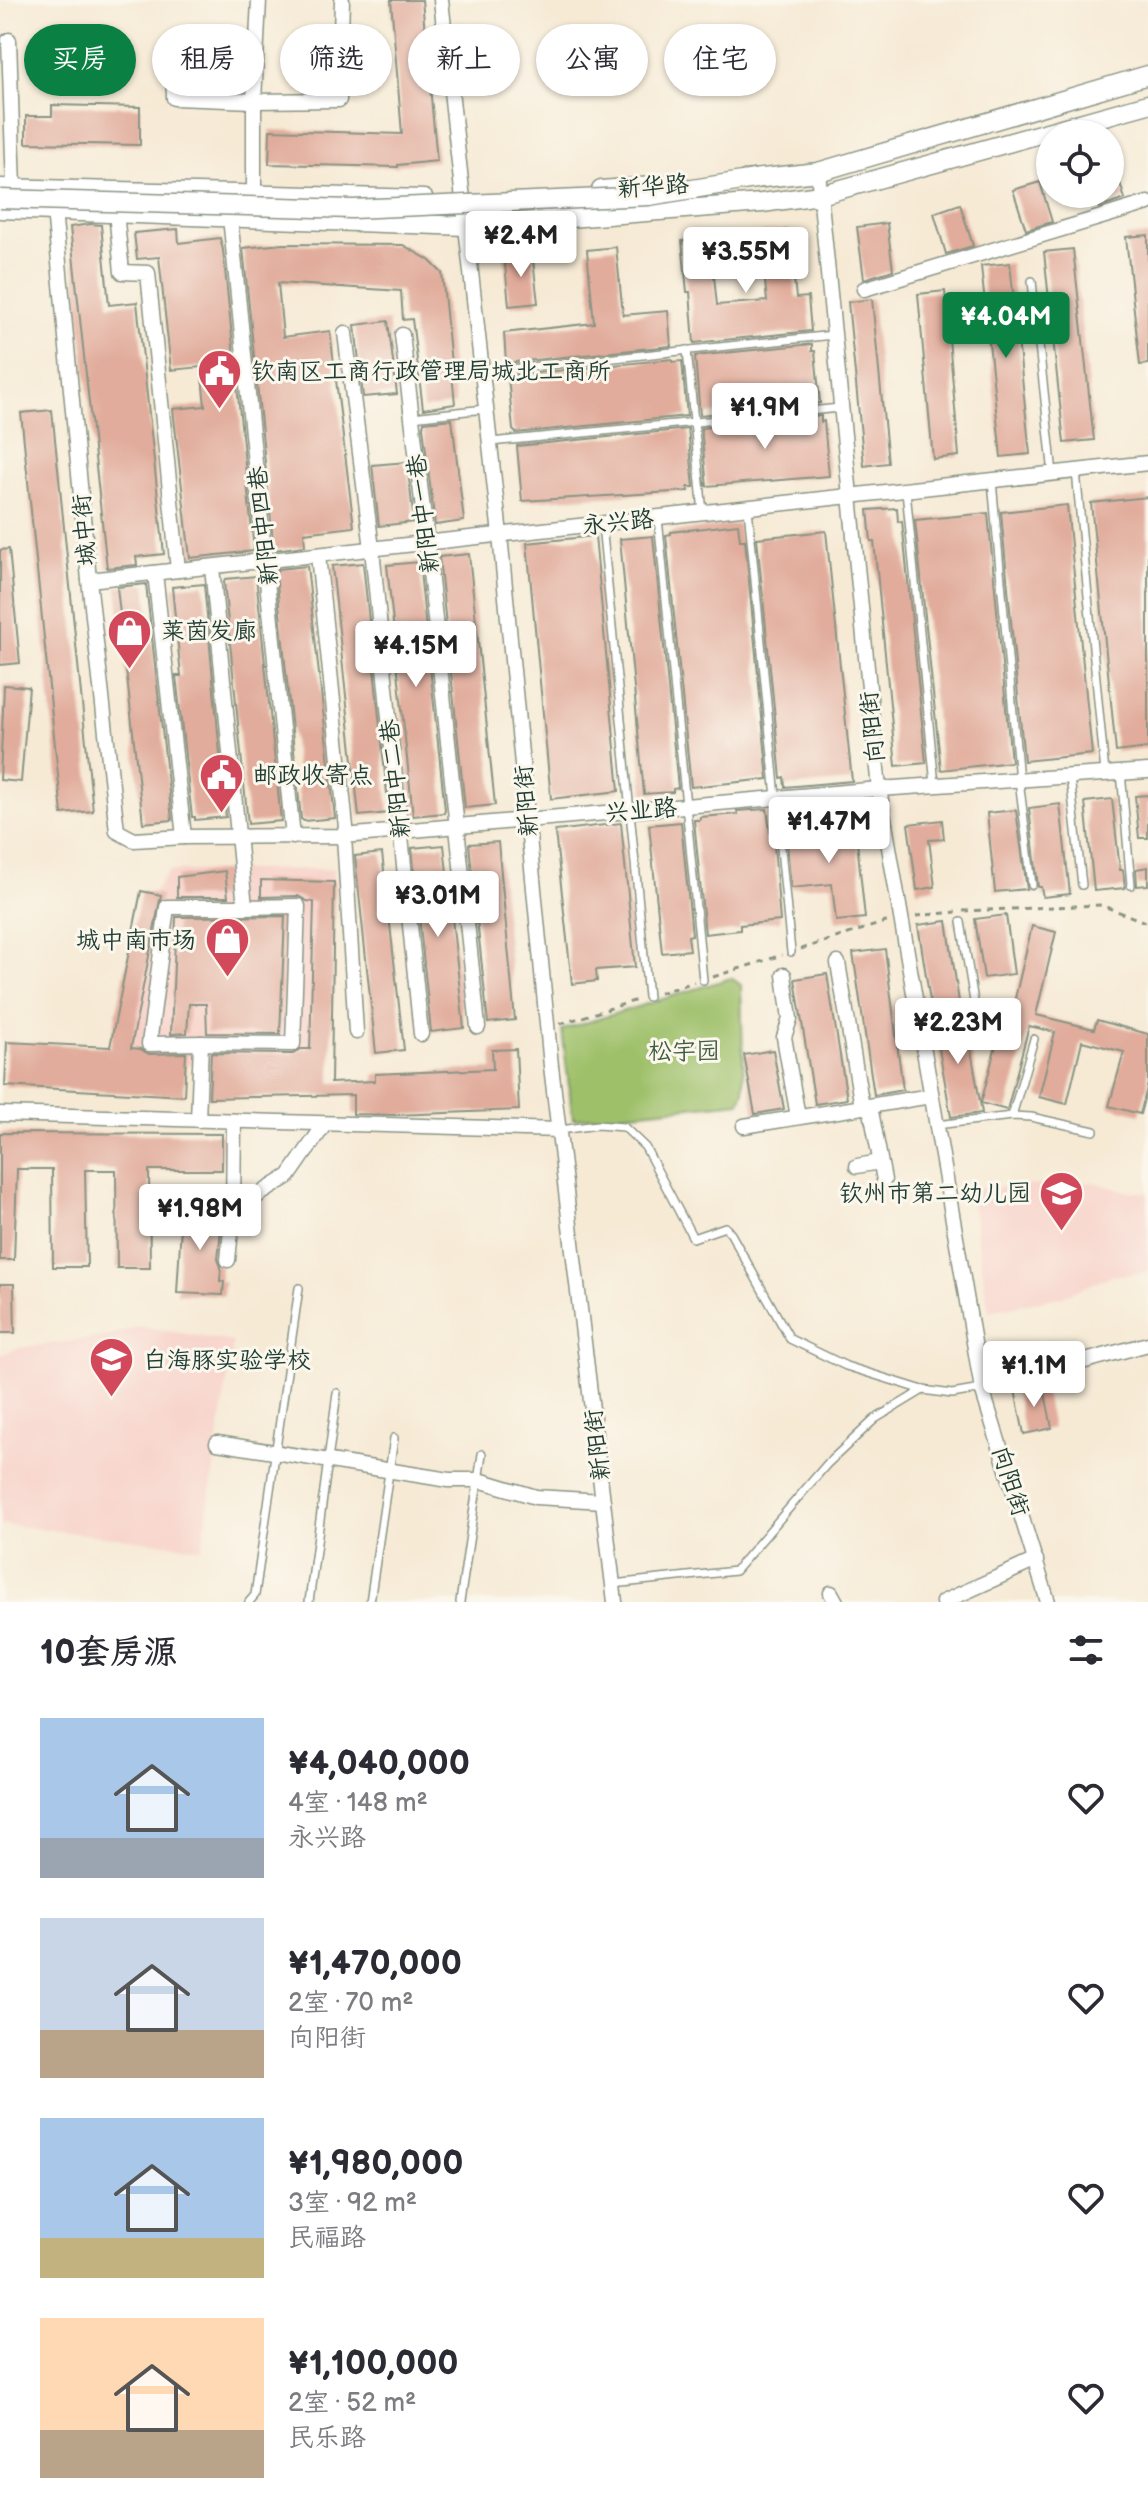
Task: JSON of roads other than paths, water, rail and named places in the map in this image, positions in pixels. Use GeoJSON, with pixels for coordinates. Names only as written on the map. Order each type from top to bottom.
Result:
{"type":"FeatureCollection","features":[{"type":"Feature","properties":{"kind":"street"},"geometry":{"type":"LineString","coordinates":[[254,194],[259,0]]}},
{"type":"Feature","properties":{"kind":"street"},"geometry":{"type":"LineString","coordinates":[[174,96],[254,101],[339,100],[342,0]]}},
{"type":"Feature","properties":{"kind":"street","name":"新阳街"},"geometry":{"type":"LineString","coordinates":[[441,0],[500,535],[548,1028],[615,1602]]}},
{"type":"Feature","properties":{"kind":"street"},"geometry":{"type":"LineString","coordinates":[[9,40],[5,192],[352,209],[649,196],[761,178]]}},
{"type":"Feature","properties":{"kind":"street","name":"新华路"},"geometry":{"type":"LineString","coordinates":[[5,192],[463,200],[761,178],[818,172],[1148,75]]}},
{"type":"Feature","properties":{"kind":"street","name":"新华路"},"geometry":{"type":"LineString","coordinates":[[0,209],[466,226],[762,203],[820,195],[1148,104]]}},
{"type":"Feature","properties":{"kind":"street","name":"向阳街"},"geometry":{"type":"LineString","coordinates":[[818,172],[879,789],[982,1389],[1048,1602]]}},
{"type":"Feature","properties":{"kind":"street"},"geometry":{"type":"LineString","coordinates":[[864,289],[1148,203]]}},
{"type":"Feature","properties":{"kind":"street","name":"城中街"},"geometry":{"type":"LineString","coordinates":[[54,210],[89,580],[117,831],[134,840]]}},
{"type":"Feature","properties":{"kind":"street"},"geometry":{"type":"LineString","coordinates":[[116,212],[122,272],[148,273],[178,570]]}},
{"type":"Feature","properties":{"kind":"street","name":"新阳中四巷"},"geometry":{"type":"LineString","coordinates":[[230,217],[293,837]]}},
{"type":"Feature","properties":{"kind":"street","name":"新阳中二巷"},"geometry":{"type":"LineString","coordinates":[[345,333],[372,549],[421,1034]]}},
{"type":"Feature","properties":{"kind":"street","name":"新阳中一巷"},"geometry":{"type":"LineString","coordinates":[[402,335],[478,1027]]}},
{"type":"Feature","properties":{"kind":"street","name":"永兴路"},"geometry":{"type":"LineString","coordinates":[[89,580],[1148,463]]}},
{"type":"Feature","properties":{"kind":"street"},"geometry":{"type":"LineString","coordinates":[[318,555],[346,827],[344,836],[356,1032]]}},
{"type":"Feature","properties":{"kind":"street"},"geometry":{"type":"LineString","coordinates":[[212,567],[245,907]]}},
{"type":"Feature","properties":{"kind":"street"},"geometry":{"type":"LineString","coordinates":[[155,573],[184,837]]}},
{"type":"Feature","properties":{"kind":"street","name":"兴业路"},"geometry":{"type":"LineString","coordinates":[[134,840],[344,836],[879,789],[1148,771]]}},
{"type":"Feature","properties":{"kind":"street"},"geometry":{"type":"LineString","coordinates":[[298,906],[293,1044],[149,1044],[167,907],[245,907],[298,906]]}},
{"type":"Feature","properties":{"kind":"street"},"geometry":{"type":"LineString","coordinates":[[838,963],[884,1180]]}},
{"type":"Feature","properties":{"kind":"street"},"geometry":{"type":"LineString","coordinates":[[784,975],[790,1019],[784,1037],[798,1117]]}},
{"type":"Feature","properties":{"kind":"street"},"geometry":{"type":"LineString","coordinates":[[198,1120],[201,1043]]}},
{"type":"Feature","properties":{"kind":"street"},"geometry":{"type":"LineString","coordinates":[[744,1126],[931,1096]]}},
{"type":"Feature","properties":{"kind":"street"},"geometry":{"type":"LineString","coordinates":[[0,1114],[560,1130]]}},
{"type":"Feature","properties":{"kind":"street"},"geometry":{"type":"LineString","coordinates":[[228,1260],[233,1211],[234,1121]]}},
{"type":"Feature","properties":{"kind":"street"},"geometry":{"type":"LineString","coordinates":[[233,1211],[289,1176],[325,1124]]}},
{"type":"Feature","properties":{"kind":"street"},"geometry":{"type":"LineString","coordinates":[[857,1166],[880,1162]]}},
{"type":"Feature","properties":{"kind":"street"},"geometry":{"type":"LineString","coordinates":[[982,1389],[1148,1344]]}},
{"type":"Feature","properties":{"kind":"street"},"geometry":{"type":"LineString","coordinates":[[217,1443],[390,1472],[449,1480],[479,1480],[536,1497],[603,1501]]}},
{"type":"Feature","properties":{"kind":"street"},"geometry":{"type":"LineString","coordinates":[[943,1602],[1036,1560]]}},
{"type":"Feature","properties":{"kind":"lane"},"geometry":{"type":"LineString","coordinates":[[1032,281],[1053,474]]}},
{"type":"Feature","properties":{"kind":"lane"},"geometry":{"type":"LineString","coordinates":[[482,372],[833,335]]}},
{"type":"Feature","properties":{"kind":"lane"},"geometry":{"type":"LineString","coordinates":[[687,350],[703,513]]}},
{"type":"Feature","properties":{"kind":"lane"},"geometry":{"type":"LineString","coordinates":[[490,442],[840,408]]}},
{"type":"Feature","properties":{"kind":"lane"},"geometry":{"type":"LineString","coordinates":[[412,417],[486,409]]}},
{"type":"Feature","properties":{"kind":"lane"},"geometry":{"type":"LineString","coordinates":[[1076,471],[1105,773]]}},
{"type":"Feature","properties":{"kind":"lane"},"geometry":{"type":"LineString","coordinates":[[992,481],[1019,780],[1032,885]]}},
{"type":"Feature","properties":{"kind":"lane"},"geometry":{"type":"LineString","coordinates":[[906,491],[935,785]]}},
{"type":"Feature","properties":{"kind":"lane"},"geometry":{"type":"LineString","coordinates":[[748,508],[791,952]]}},
{"type":"Feature","properties":{"kind":"lane"},"geometry":{"type":"LineString","coordinates":[[658,518],[703,980]]}},
{"type":"Feature","properties":{"kind":"lane"},"geometry":{"type":"LineString","coordinates":[[602,524],[648,997]]}},
{"type":"Feature","properties":{"kind":"lane"},"geometry":{"type":"LineString","coordinates":[[1121,772],[1131,885]]}},
{"type":"Feature","properties":{"kind":"lane"},"geometry":{"type":"LineString","coordinates":[[1070,776],[1082,885]]}},
{"type":"Feature","properties":{"kind":"lane"},"geometry":{"type":"LineString","coordinates":[[961,922],[979,1032]]}},
{"type":"Feature","properties":{"kind":"lane"},"geometry":{"type":"LineString","coordinates":[[917,1016],[975,1006]]}},
{"type":"Feature","properties":{"kind":"lane"},"geometry":{"type":"LineString","coordinates":[[1012,1116],[1034,1039]]}},
{"type":"Feature","properties":{"kind":"lane"},"geometry":{"type":"LineString","coordinates":[[936,1125],[1012,1116],[1031,1117],[1094,1131]]}},
{"type":"Feature","properties":{"kind":"lane"},"geometry":{"type":"LineString","coordinates":[[560,1130],[597,1125],[624,1127],[645,1147],[693,1238],[725,1227],[731,1234],[790,1339],[846,1366],[923,1390],[952,1394],[982,1389]]}},
{"type":"Feature","properties":{"kind":"lane"},"geometry":{"type":"LineString","coordinates":[[249,1602],[255,1595],[273,1452],[299,1288]]}},
{"type":"Feature","properties":{"kind":"lane"},"geometry":{"type":"LineString","coordinates":[[613,1584],[735,1571],[827,1464],[875,1419],[923,1390]]}},
{"type":"Feature","properties":{"kind":"lane"},"geometry":{"type":"LineString","coordinates":[[309,1602],[337,1393]]}},
{"type":"Feature","properties":{"kind":"lane"},"geometry":{"type":"LineString","coordinates":[[370,1602],[394,1438]]}},
{"type":"Feature","properties":{"kind":"lane"},"geometry":{"type":"LineString","coordinates":[[460,1602],[482,1454]]}},
{"type":"Feature","properties":{"kind":"place","name":"钦南区工商行政管理局城北工商所"},"geometry":{"type":"Point","coordinates":[220,410]}},
{"type":"Feature","properties":{"kind":"place","name":"莱茵发廊"},"geometry":{"type":"Point","coordinates":[130,670]}},
{"type":"Feature","properties":{"kind":"place","name":"邮政收寄点"},"geometry":{"type":"Point","coordinates":[222,814]}},
{"type":"Feature","properties":{"kind":"place","name":"城中南市场"},"geometry":{"type":"Point","coordinates":[227,979]}},
{"type":"Feature","properties":{"kind":"place","name":"钦州市第二幼儿园"},"geometry":{"type":"Point","coordinates":[1062,1232]}},
{"type":"Feature","properties":{"kind":"place","name":"白海豚实验学校"},"geometry":{"type":"Point","coordinates":[112,1399]}},
{"type":"Feature","properties":{"kind":"park label","name":"松宇园"},"geometry":{"type":"Point","coordinates":[684,1051]}}]}
